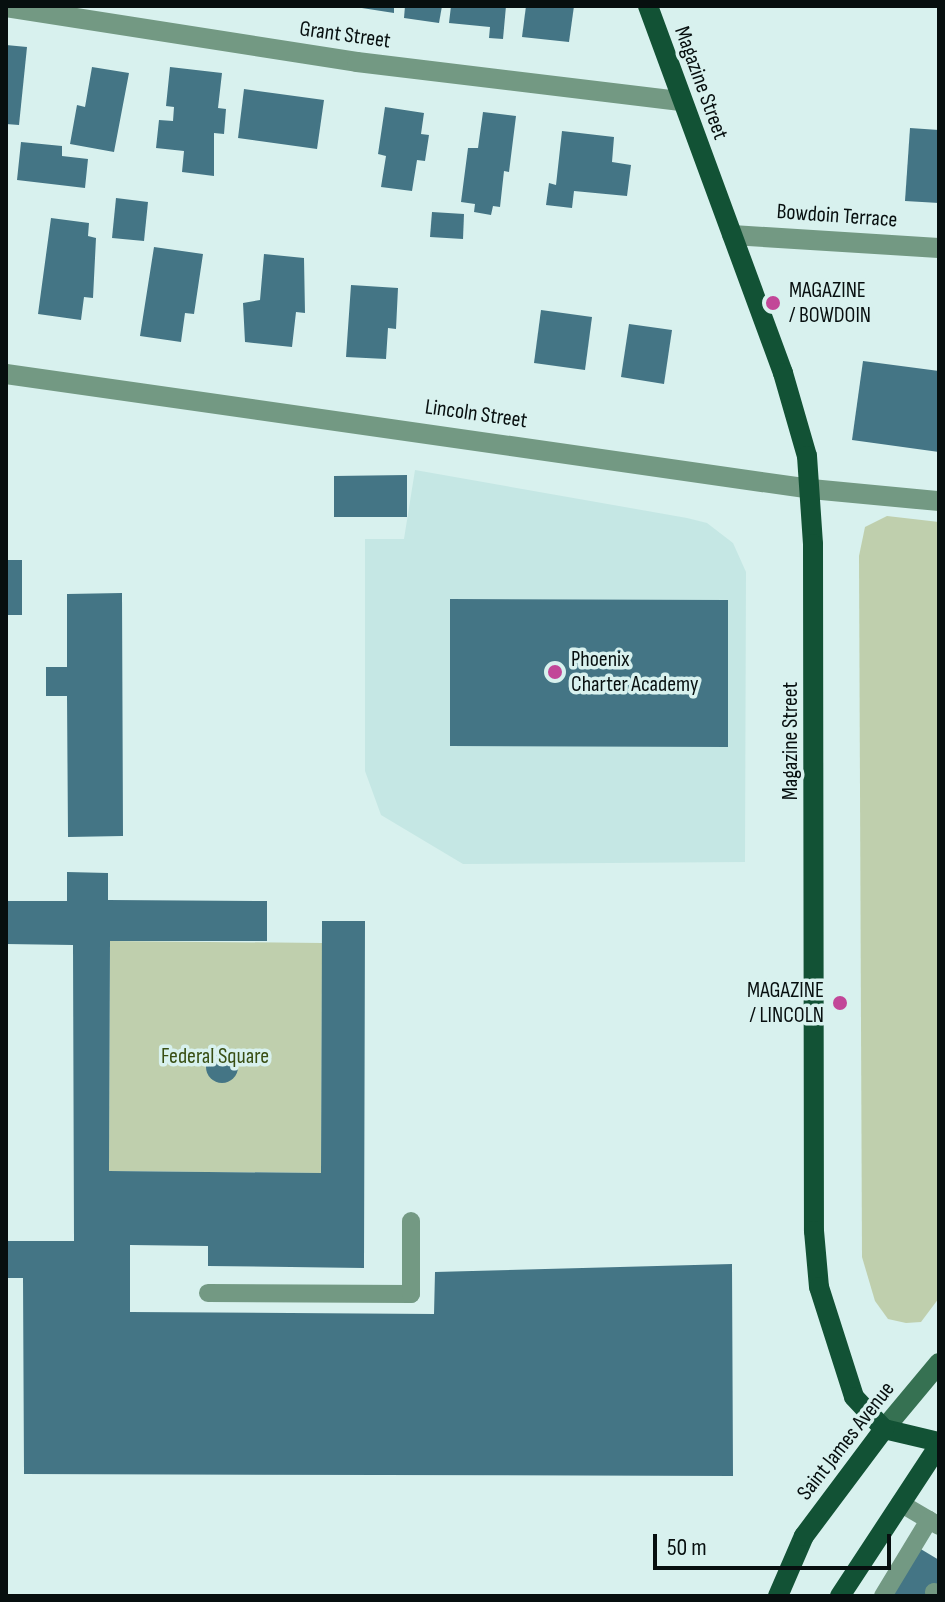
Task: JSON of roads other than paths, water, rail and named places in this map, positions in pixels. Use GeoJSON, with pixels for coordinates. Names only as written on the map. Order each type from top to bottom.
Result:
{"type":"FeatureCollection","features":[{"type":"Feature","properties":{"kind":"main road","name":"Magazine Street"},"geometry":{"type":"LineString","coordinates":[[651,7],[679,101],[732,235],[796,415],[811,489],[814,1231],[819,1287],[839,1362],[854,1397],[884,1429]]}},
{"type":"Feature","properties":{"kind":"main road","name":"Saint James Avenue"},"geometry":{"type":"LineString","coordinates":[[778,1596],[804,1536],[884,1429],[939,1363]]}},
{"type":"Feature","properties":{"kind":"main road"},"geometry":{"type":"LineString","coordinates":[[840,1596],[939,1444],[884,1429]]}},
{"type":"Feature","properties":{"kind":"street","name":"Grant Street"},"geometry":{"type":"LineString","coordinates":[[6,7],[343,60],[679,101]]}},
{"type":"Feature","properties":{"kind":"street","name":"Bowdoin Terrace"},"geometry":{"type":"LineString","coordinates":[[732,235],[939,248]]}},
{"type":"Feature","properties":{"kind":"street","name":"Lincoln Street"},"geometry":{"type":"LineString","coordinates":[[6,374],[811,489],[939,501]]}},
{"type":"Feature","properties":{"kind":"lane"},"geometry":{"type":"LineString","coordinates":[[208,1293],[411,1294],[411,1221]]}},
{"type":"Feature","properties":{"kind":"lane"},"geometry":{"type":"LineString","coordinates":[[883,1596],[934,1523],[900,1503]]}},
{"type":"Feature","properties":{"kind":"place","name":"MAGAZINE / BOWDOIN"},"geometry":{"type":"Point","coordinates":[773,303]}},
{"type":"Feature","properties":{"kind":"place","name":"Phoenix Charter Academy"},"geometry":{"type":"Point","coordinates":[555,672]}},
{"type":"Feature","properties":{"kind":"place","name":"MAGAZINE / LINCOLN"},"geometry":{"type":"Point","coordinates":[840,1003]}},
{"type":"Feature","properties":{"kind":"park label","name":"Federal Square"},"geometry":{"type":"Point","coordinates":[215,1057]}}]}
